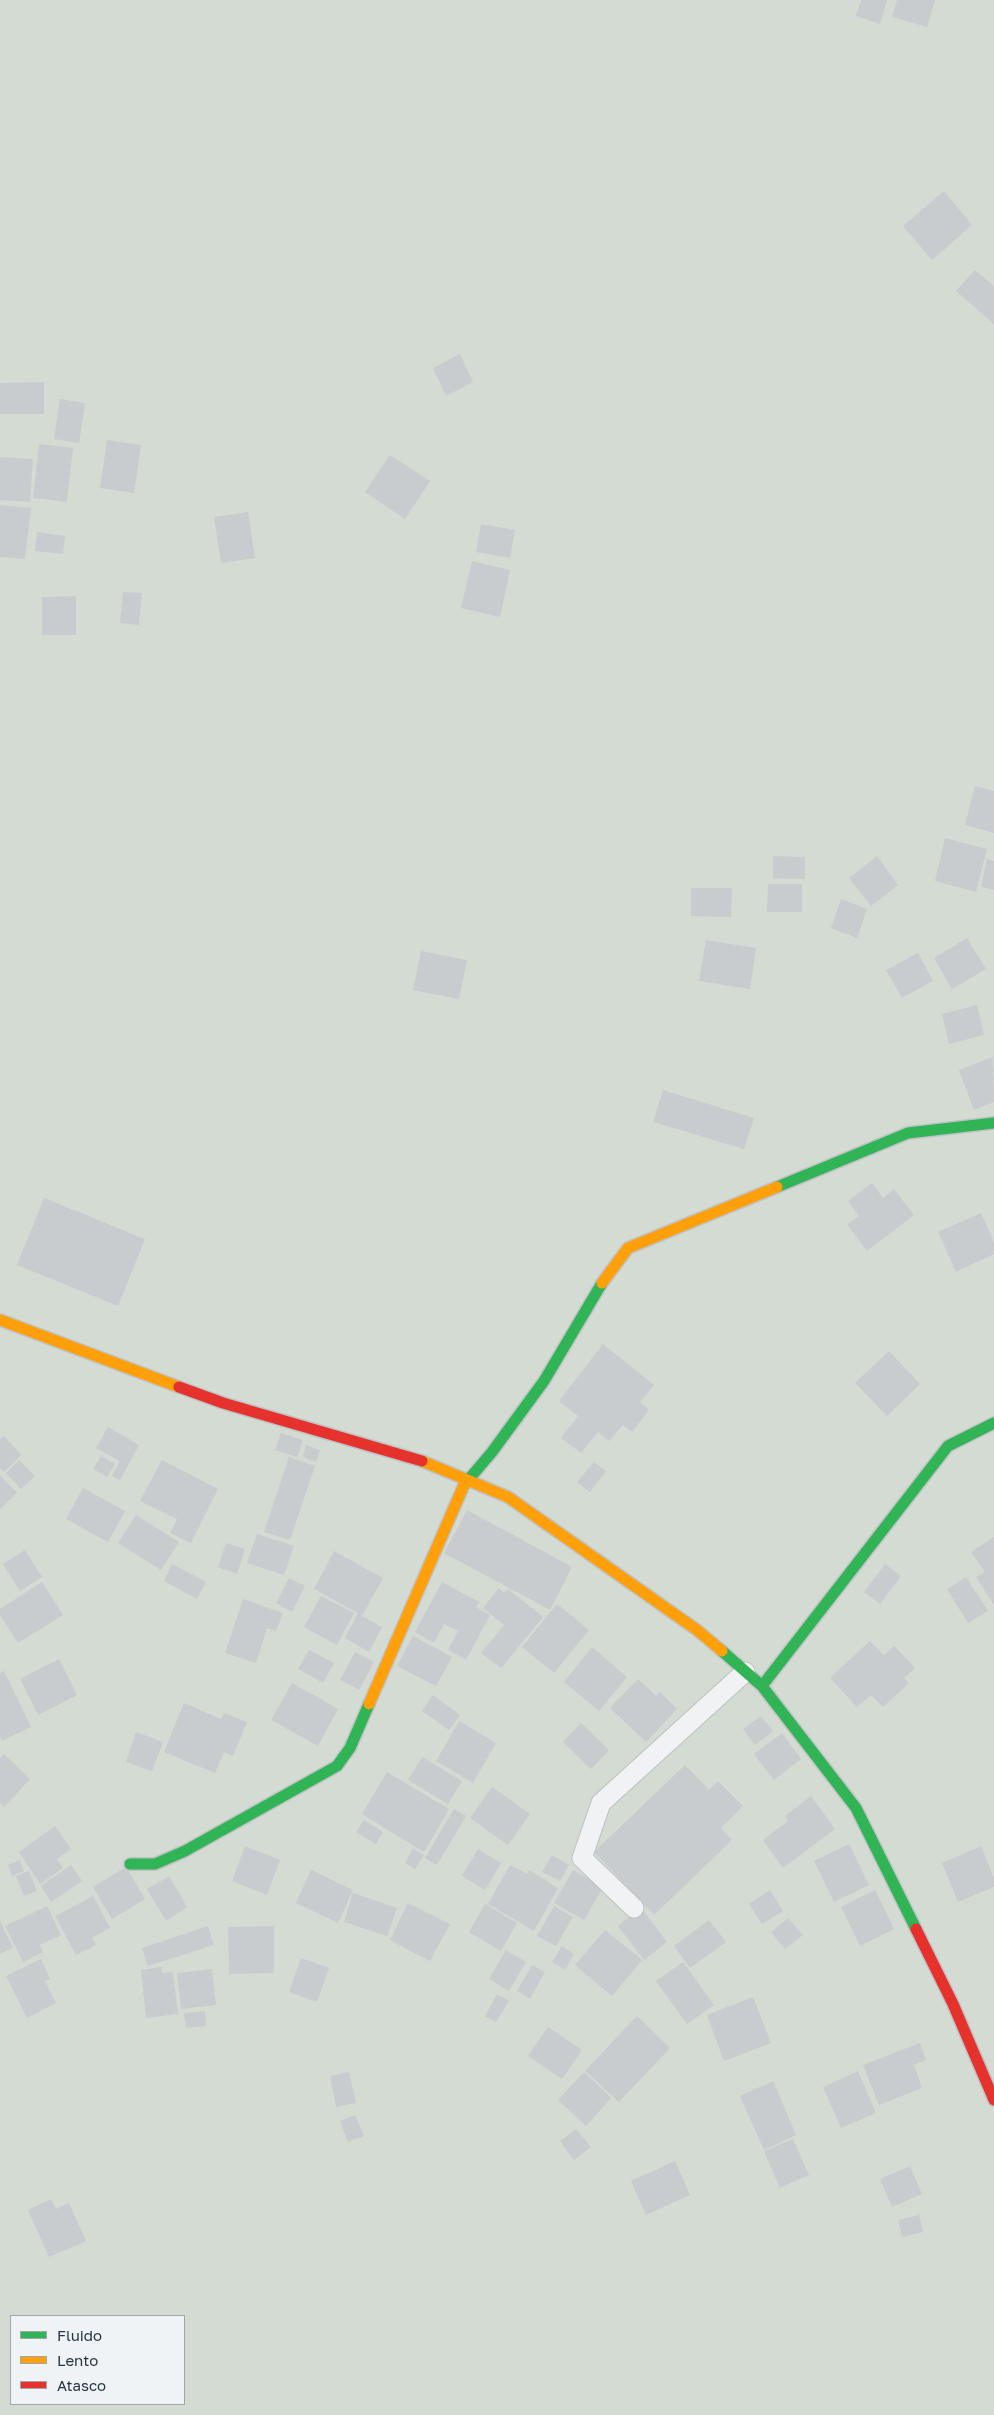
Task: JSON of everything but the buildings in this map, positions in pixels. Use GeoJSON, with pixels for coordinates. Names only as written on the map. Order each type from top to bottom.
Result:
{"type":"FeatureCollection","features":[{"type":"Feature","properties":{"kind":"street"},"geometry":{"type":"LineString","coordinates":[[130,1864],[155,1864],[186,1851],[337,1766],[350,1748],[466,1480],[492,1452],[544,1381],[596,1291],[628,1248],[908,1133],[994,1123]]}},
{"type":"Feature","properties":{"kind":"street"},"geometry":{"type":"LineString","coordinates":[[0,1320],[223,1403],[410,1456],[508,1496],[697,1630],[762,1686],[856,1808],[953,2004],[994,2100]]}},
{"type":"Feature","properties":{"kind":"street"},"geometry":{"type":"LineString","coordinates":[[762,1686],[948,1446],[994,1422]]}},
{"type":"Feature","properties":{"kind":"street"},"geometry":{"type":"LineString","coordinates":[[634,1908],[582,1858],[600,1803],[745,1672]]}},
{"type":"Feature","properties":{"kind":"shaded area"},"geometry":{"type":"Polygon","coordinates":[[[0,0],[994,0],[994,2415],[0,2415],[0,0]]]}},
{"type":"Feature","properties":{"kind":"traffic: fast"},"geometry":{"type":"LineString","coordinates":[[777,1187],[908,1133],[994,1123]]}},
{"type":"Feature","properties":{"kind":"traffic: fast"},"geometry":{"type":"LineString","coordinates":[[464,1485],[492,1452],[544,1381],[602,1283]]}},
{"type":"Feature","properties":{"kind":"traffic: fast"},"geometry":{"type":"LineString","coordinates":[[762,1686],[948,1446],[994,1423]]}},
{"type":"Feature","properties":{"kind":"traffic: fast"},"geometry":{"type":"LineString","coordinates":[[722,1651],[762,1686],[856,1808],[916,1929]]}},
{"type":"Feature","properties":{"kind":"traffic: fast"},"geometry":{"type":"LineString","coordinates":[[130,1864],[155,1864],[185,1851],[337,1766],[350,1748],[369,1704]]}},
{"type":"Feature","properties":{"kind":"traffic: slow"},"geometry":{"type":"LineString","coordinates":[[602,1283],[628,1248],[777,1187]]}},
{"type":"Feature","properties":{"kind":"traffic: slow"},"geometry":{"type":"LineString","coordinates":[[0,1320],[179,1387]]}},
{"type":"Feature","properties":{"kind":"traffic: slow"},"geometry":{"type":"LineString","coordinates":[[422,1461],[508,1497],[697,1630],[722,1651]]}},
{"type":"Feature","properties":{"kind":"traffic: slow"},"geometry":{"type":"LineString","coordinates":[[369,1704],[464,1485]]}},
{"type":"Feature","properties":{"kind":"traffic: jam"},"geometry":{"type":"LineString","coordinates":[[179,1387],[223,1403],[422,1461]]}},
{"type":"Feature","properties":{"kind":"traffic: jam"},"geometry":{"type":"LineString","coordinates":[[916,1929],[953,2004],[994,2100]]}}]}
